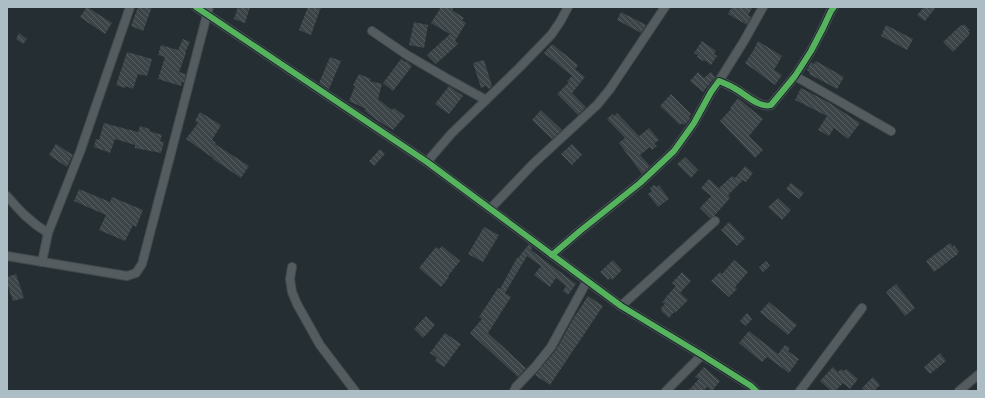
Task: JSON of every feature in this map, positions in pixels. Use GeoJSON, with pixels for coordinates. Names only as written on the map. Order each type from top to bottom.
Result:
{"type":"FeatureCollection","features":[{"type":"Feature","properties":{"kind":"street"},"geometry":{"type":"LineString","coordinates":[[42,262],[48,233],[80,152],[130,7]]}},
{"type":"Feature","properties":{"kind":"street"},"geometry":{"type":"LineString","coordinates":[[196,7],[208,11],[427,162],[621,306],[702,355],[751,386],[756,391]]}},
{"type":"Feature","properties":{"kind":"street"},"geometry":{"type":"LineString","coordinates":[[427,162],[451,134],[552,35],[568,7]]}},
{"type":"Feature","properties":{"kind":"street"},"geometry":{"type":"LineString","coordinates":[[490,209],[533,164],[597,105],[610,90],[665,7]]}},
{"type":"Feature","properties":{"kind":"street"},"geometry":{"type":"LineString","coordinates":[[552,255],[640,183],[674,151],[694,123],[711,92],[744,41],[763,7]]}},
{"type":"Feature","properties":{"kind":"street"},"geometry":{"type":"LineString","coordinates":[[719,81],[734,88],[756,102],[771,106],[795,76],[811,51],[834,7]]}},
{"type":"Feature","properties":{"kind":"street"},"geometry":{"type":"LineString","coordinates":[[7,256],[127,276],[136,273],[142,264],[208,11]]}},
{"type":"Feature","properties":{"kind":"street"},"geometry":{"type":"LineString","coordinates":[[372,31],[448,79],[486,100]]}},
{"type":"Feature","properties":{"kind":"street"},"geometry":{"type":"LineString","coordinates":[[795,76],[891,131]]}},
{"type":"Feature","properties":{"kind":"street"},"geometry":{"type":"LineString","coordinates":[[7,196],[36,226],[48,233]]}},
{"type":"Feature","properties":{"kind":"street"},"geometry":{"type":"LineString","coordinates":[[621,306],[715,221]]}},
{"type":"Feature","properties":{"kind":"street"},"geometry":{"type":"LineString","coordinates":[[292,266],[290,279],[292,292],[297,304],[320,345],[355,391]]}},
{"type":"Feature","properties":{"kind":"street"},"geometry":{"type":"LineString","coordinates":[[514,391],[551,347],[587,281]]}},
{"type":"Feature","properties":{"kind":"street"},"geometry":{"type":"LineString","coordinates":[[800,391],[862,308]]}},
{"type":"Feature","properties":{"kind":"street"},"geometry":{"type":"LineString","coordinates":[[666,391],[702,355]]}},
{"type":"Feature","properties":{"kind":"street"},"geometry":{"type":"LineString","coordinates":[[959,391],[978,375]]}},
{"type":"Feature","properties":{"kind":"building"},"geometry":{"type":"Polygon","coordinates":[[[87,7],[112,23],[105,34],[80,17],[87,7]]]}},
{"type":"Feature","properties":{"kind":"building"},"geometry":{"type":"Polygon","coordinates":[[[138,7],[152,7],[143,31],[131,26],[138,7]]]}},
{"type":"Feature","properties":{"kind":"building"},"geometry":{"type":"Polygon","coordinates":[[[238,7],[250,7],[245,23],[234,19],[238,7]]]}},
{"type":"Feature","properties":{"kind":"building"},"geometry":{"type":"Polygon","coordinates":[[[308,7],[321,7],[311,35],[299,30],[308,7]]]}},
{"type":"Feature","properties":{"kind":"building"},"geometry":{"type":"Polygon","coordinates":[[[441,7],[454,7],[452,10],[464,18],[462,20],[466,23],[455,41],[458,44],[436,64],[427,55],[450,34],[431,23],[441,7]]]}},
{"type":"Feature","properties":{"kind":"building"},"geometry":{"type":"Polygon","coordinates":[[[732,7],[753,7],[748,15],[751,17],[747,25],[728,14],[732,7]]]}},
{"type":"Feature","properties":{"kind":"building"},"geometry":{"type":"Polygon","coordinates":[[[924,7],[936,7],[925,21],[917,15],[924,7]]]}},
{"type":"Feature","properties":{"kind":"building"},"geometry":{"type":"Polygon","coordinates":[[[621,12],[646,25],[641,33],[617,20],[621,12]]]}},
{"type":"Feature","properties":{"kind":"building"},"geometry":{"type":"Polygon","coordinates":[[[414,22],[428,25],[424,48],[409,45],[414,22]]]}},
{"type":"Feature","properties":{"kind":"building"},"geometry":{"type":"Polygon","coordinates":[[[964,24],[970,30],[968,31],[970,34],[953,52],[943,42],[964,24]]]}},
{"type":"Feature","properties":{"kind":"building"},"geometry":{"type":"Polygon","coordinates":[[[886,25],[913,39],[907,50],[881,36],[886,25]]]}},
{"type":"Feature","properties":{"kind":"building"},"geometry":{"type":"Polygon","coordinates":[[[19,33],[27,39],[23,44],[16,39],[19,33]]]}},
{"type":"Feature","properties":{"kind":"building"},"geometry":{"type":"Polygon","coordinates":[[[183,39],[190,42],[185,52],[186,53],[179,72],[186,74],[184,82],[182,82],[181,86],[158,79],[165,57],[158,55],[161,45],[178,50],[183,39]]]}},
{"type":"Feature","properties":{"kind":"building"},"geometry":{"type":"Polygon","coordinates":[[[702,41],[716,51],[714,54],[717,56],[711,65],[697,57],[698,55],[694,53],[702,41]]]}},
{"type":"Feature","properties":{"kind":"building"},"geometry":{"type":"Polygon","coordinates":[[[758,41],[782,56],[774,70],[782,75],[775,85],[745,63],[758,41]]]}},
{"type":"Feature","properties":{"kind":"building"},"geometry":{"type":"Polygon","coordinates":[[[552,44],[578,65],[575,69],[585,77],[572,93],[586,107],[578,115],[557,94],[569,82],[567,81],[572,76],[544,53],[552,44]]]}},
{"type":"Feature","properties":{"kind":"building"},"geometry":{"type":"Polygon","coordinates":[[[127,52],[152,59],[147,76],[138,74],[133,89],[126,86],[125,88],[116,85],[127,52]]]}},
{"type":"Feature","properties":{"kind":"building"},"geometry":{"type":"Polygon","coordinates":[[[330,57],[341,61],[329,89],[319,83],[330,57]]]}},
{"type":"Feature","properties":{"kind":"building"},"geometry":{"type":"Polygon","coordinates":[[[401,59],[412,66],[393,91],[383,83],[401,59]]]}},
{"type":"Feature","properties":{"kind":"building"},"geometry":{"type":"Polygon","coordinates":[[[484,60],[492,86],[489,89],[486,86],[481,88],[473,63],[484,60]]]}},
{"type":"Feature","properties":{"kind":"building"},"geometry":{"type":"Polygon","coordinates":[[[816,61],[844,77],[837,89],[809,74],[810,72],[807,70],[811,62],[814,64],[816,61]]]}},
{"type":"Feature","properties":{"kind":"building"},"geometry":{"type":"Polygon","coordinates":[[[698,72],[704,78],[711,72],[715,77],[703,92],[690,81],[698,72]]]}},
{"type":"Feature","properties":{"kind":"building"},"geometry":{"type":"Polygon","coordinates":[[[359,74],[371,79],[370,81],[382,84],[378,99],[392,110],[394,108],[405,116],[393,130],[375,119],[364,110],[366,109],[349,101],[355,86],[353,85],[359,74]]]}},
{"type":"Feature","properties":{"kind":"building"},"geometry":{"type":"Polygon","coordinates":[[[449,86],[463,96],[449,114],[435,104],[449,86]]]}},
{"type":"Feature","properties":{"kind":"building"},"geometry":{"type":"Polygon","coordinates":[[[801,88],[828,102],[860,123],[848,139],[834,128],[829,136],[818,130],[827,116],[795,100],[801,88]]]}},
{"type":"Feature","properties":{"kind":"building"},"geometry":{"type":"Polygon","coordinates":[[[671,94],[691,114],[689,120],[684,125],[682,123],[680,125],[660,106],[671,94]]]}},
{"type":"Feature","properties":{"kind":"building"},"geometry":{"type":"Polygon","coordinates":[[[738,98],[763,119],[749,136],[763,150],[755,158],[720,121],[731,109],[730,108],[738,98]]]}},
{"type":"Feature","properties":{"kind":"building"},"geometry":{"type":"Polygon","coordinates":[[[541,110],[562,130],[552,139],[532,120],[541,110]]]}},
{"type":"Feature","properties":{"kind":"building"},"geometry":{"type":"Polygon","coordinates":[[[200,112],[221,125],[212,140],[216,143],[215,144],[249,166],[241,178],[186,139],[198,123],[195,121],[200,112]]]}},
{"type":"Feature","properties":{"kind":"building"},"geometry":{"type":"Polygon","coordinates":[[[617,113],[639,136],[649,128],[659,140],[654,144],[657,146],[652,150],[650,147],[640,155],[650,166],[642,174],[619,143],[625,138],[607,119],[612,114],[614,116],[617,113]]]}},
{"type":"Feature","properties":{"kind":"building"},"geometry":{"type":"Polygon","coordinates":[[[104,123],[138,132],[140,126],[150,129],[149,131],[162,135],[160,141],[164,142],[161,153],[135,148],[135,145],[115,139],[110,153],[94,147],[96,139],[99,140],[104,123]]]}},
{"type":"Feature","properties":{"kind":"building"},"geometry":{"type":"Polygon","coordinates":[[[56,144],[73,155],[67,167],[49,155],[56,144]]]}},
{"type":"Feature","properties":{"kind":"building"},"geometry":{"type":"Polygon","coordinates":[[[572,144],[582,155],[572,165],[561,154],[572,144]]]}},
{"type":"Feature","properties":{"kind":"building"},"geometry":{"type":"Polygon","coordinates":[[[380,149],[385,154],[374,166],[369,161],[380,149]]]}},
{"type":"Feature","properties":{"kind":"building"},"geometry":{"type":"Polygon","coordinates":[[[685,157],[698,170],[691,178],[677,164],[685,157]]]}},
{"type":"Feature","properties":{"kind":"building"},"geometry":{"type":"Polygon","coordinates":[[[745,166],[753,173],[746,182],[743,180],[728,195],[730,198],[714,216],[710,218],[700,208],[711,196],[701,188],[709,179],[719,188],[732,176],[735,178],[745,166]]]}},
{"type":"Feature","properties":{"kind":"building"},"geometry":{"type":"Polygon","coordinates":[[[791,183],[804,193],[799,199],[786,189],[791,183]]]}},
{"type":"Feature","properties":{"kind":"building"},"geometry":{"type":"Polygon","coordinates":[[[654,185],[656,187],[659,185],[669,199],[658,207],[648,194],[652,191],[650,188],[654,185]]]}},
{"type":"Feature","properties":{"kind":"building"},"geometry":{"type":"Polygon","coordinates":[[[79,189],[110,202],[112,197],[143,210],[136,227],[133,225],[125,241],[99,230],[106,215],[74,201],[79,189]]]}},
{"type":"Feature","properties":{"kind":"building"},"geometry":{"type":"Polygon","coordinates":[[[778,198],[791,210],[782,220],[768,207],[778,198]]]}},
{"type":"Feature","properties":{"kind":"building"},"geometry":{"type":"Polygon","coordinates":[[[729,222],[745,238],[737,246],[721,230],[729,222]]]}},
{"type":"Feature","properties":{"kind":"building"},"geometry":{"type":"Polygon","coordinates":[[[484,227],[499,235],[483,262],[468,254],[484,227]]]}},
{"type":"Feature","properties":{"kind":"building"},"geometry":{"type":"Polygon","coordinates":[[[950,243],[953,247],[954,245],[959,252],[957,253],[958,254],[934,272],[926,261],[950,243]]]}},
{"type":"Feature","properties":{"kind":"building"},"geometry":{"type":"Polygon","coordinates":[[[529,244],[532,247],[531,250],[576,284],[568,295],[563,291],[566,286],[556,278],[550,287],[534,275],[541,266],[527,256],[505,293],[511,297],[488,333],[526,368],[518,377],[470,333],[482,319],[479,317],[498,288],[500,289],[517,258],[529,244]]]}},
{"type":"Feature","properties":{"kind":"building"},"geometry":{"type":"Polygon","coordinates":[[[442,246],[460,261],[441,287],[419,268],[436,247],[439,249],[442,246]]]}},
{"type":"Feature","properties":{"kind":"building"},"geometry":{"type":"Polygon","coordinates":[[[613,260],[622,270],[612,280],[610,278],[608,280],[600,272],[613,260]]]}},
{"type":"Feature","properties":{"kind":"building"},"geometry":{"type":"Polygon","coordinates":[[[734,260],[748,272],[735,287],[737,289],[729,297],[711,281],[720,272],[722,274],[734,260]]]}},
{"type":"Feature","properties":{"kind":"building"},"geometry":{"type":"Polygon","coordinates":[[[766,261],[770,266],[763,272],[759,267],[766,261]]]}},
{"type":"Feature","properties":{"kind":"building"},"geometry":{"type":"Polygon","coordinates":[[[682,272],[691,281],[680,293],[688,300],[669,318],[661,311],[661,308],[665,304],[662,302],[676,286],[672,283],[682,272]]]}},
{"type":"Feature","properties":{"kind":"building"},"geometry":{"type":"Polygon","coordinates":[[[16,274],[24,298],[13,301],[7,284],[7,277],[16,274]]]}},
{"type":"Feature","properties":{"kind":"building"},"geometry":{"type":"Polygon","coordinates":[[[896,284],[915,308],[905,316],[886,292],[896,284]]]}},
{"type":"Feature","properties":{"kind":"building"},"geometry":{"type":"Polygon","coordinates":[[[588,296],[603,306],[550,385],[535,375],[556,350],[588,296]]]}},
{"type":"Feature","properties":{"kind":"building"},"geometry":{"type":"Polygon","coordinates":[[[769,302],[797,325],[788,335],[760,312],[769,302]]]}},
{"type":"Feature","properties":{"kind":"building"},"geometry":{"type":"Polygon","coordinates":[[[747,313],[752,319],[746,326],[740,321],[747,313]]]}},
{"type":"Feature","properties":{"kind":"building"},"geometry":{"type":"Polygon","coordinates":[[[426,316],[435,325],[423,338],[414,329],[426,316]]]}},
{"type":"Feature","properties":{"kind":"building"},"geometry":{"type":"Polygon","coordinates":[[[749,331],[778,354],[785,345],[790,348],[788,351],[799,359],[789,373],[767,357],[762,362],[739,343],[749,331]]]}},
{"type":"Feature","properties":{"kind":"building"},"geometry":{"type":"Polygon","coordinates":[[[445,333],[461,344],[444,367],[435,361],[437,358],[430,353],[445,333]]]}},
{"type":"Feature","properties":{"kind":"building"},"geometry":{"type":"Polygon","coordinates":[[[940,353],[946,361],[930,374],[924,367],[940,353]]]}},
{"type":"Feature","properties":{"kind":"building"},"geometry":{"type":"Polygon","coordinates":[[[704,367],[720,381],[712,391],[707,387],[704,391],[688,391],[699,379],[695,377],[704,367]]]}},
{"type":"Feature","properties":{"kind":"building"},"geometry":{"type":"Polygon","coordinates":[[[833,367],[838,372],[841,369],[844,371],[846,369],[858,379],[850,389],[843,383],[835,391],[831,391],[820,381],[833,367]]]}},
{"type":"Feature","properties":{"kind":"building"},"geometry":{"type":"Polygon","coordinates":[[[873,377],[880,385],[874,391],[865,391],[862,388],[873,377]]]}},
{"type":"Feature","properties":{"kind":"cycle path"},"geometry":{"type":"LineString","coordinates":[[196,7],[427,162],[621,306],[702,355],[751,386],[756,391]]}},
{"type":"Feature","properties":{"kind":"cycle path"},"geometry":{"type":"LineString","coordinates":[[552,255],[640,183],[674,151],[694,123],[711,92],[719,81],[732,87],[757,103],[767,106],[771,105],[795,76],[811,51],[834,7]]}}]}
